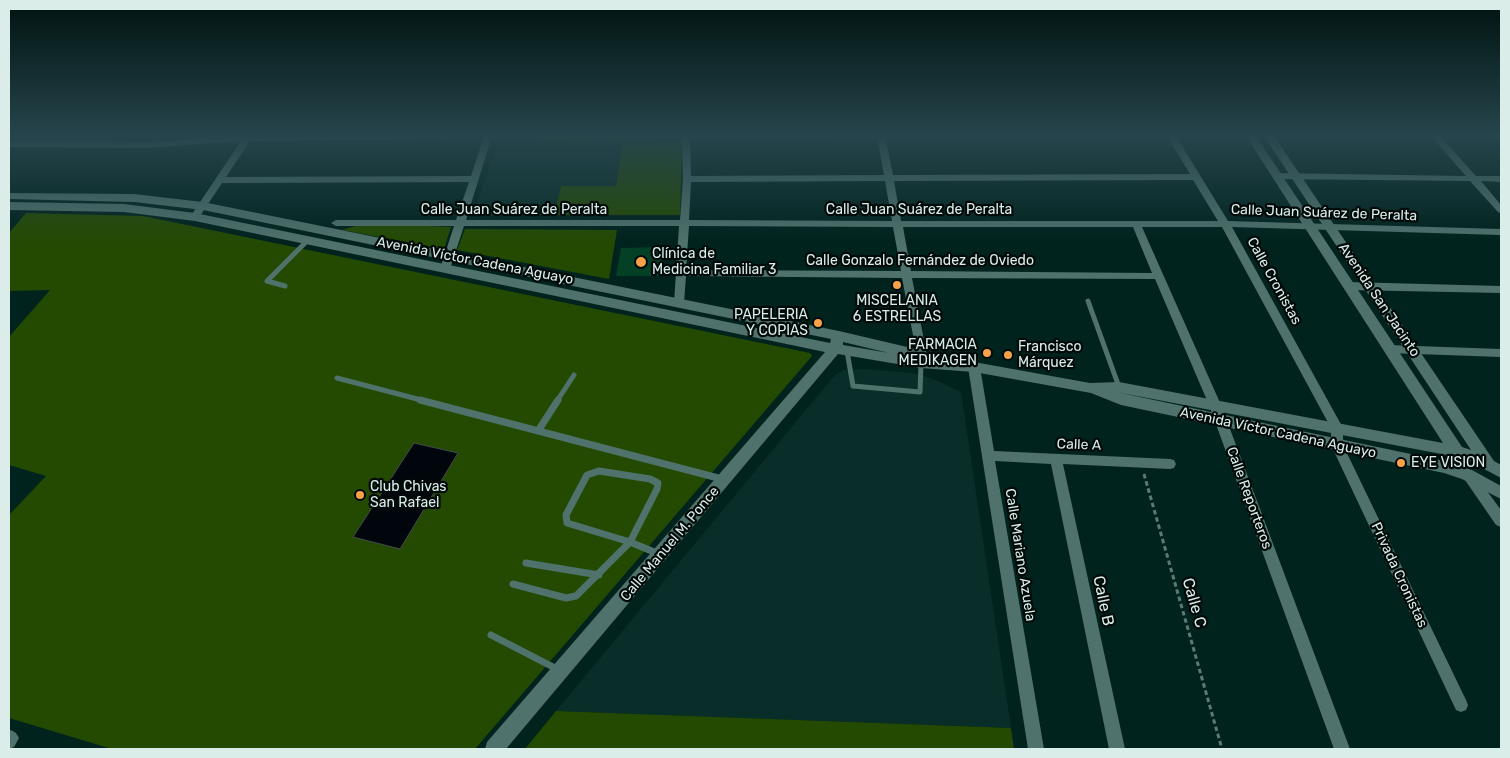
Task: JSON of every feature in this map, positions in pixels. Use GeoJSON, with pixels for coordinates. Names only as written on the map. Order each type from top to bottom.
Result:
{"type":"FeatureCollection","features":[{"type":"Feature","properties":{"kind":"street"},"geometry":{"type":"LineString","coordinates":[[195,217],[226,171]]}},
{"type":"Feature","properties":{"kind":"street"},"geometry":{"type":"LineString","coordinates":[[445,269],[477,171]]}},
{"type":"Feature","properties":{"kind":"street"},"geometry":{"type":"LineString","coordinates":[[678,303],[687,171]]}},
{"type":"Feature","properties":{"kind":"street"},"geometry":{"type":"LineString","coordinates":[[888,171],[921,359]]}},
{"type":"Feature","properties":{"kind":"street","name":"Calle Cronistas"},"geometry":{"type":"LineString","coordinates":[[1193,171],[1225,224],[1337,428],[1337,445]]}},
{"type":"Feature","properties":{"kind":"street","name":"Avenida San Jacinto"},"geometry":{"type":"LineString","coordinates":[[1273,171],[1456,451],[1467,474]]}},
{"type":"Feature","properties":{"kind":"street","name":"Avenida San Jacinto"},"geometry":{"type":"LineString","coordinates":[[1292,171],[1412,350],[1495,468],[1493,474],[1495,494]]}},
{"type":"Feature","properties":{"kind":"street"},"geometry":{"type":"LineString","coordinates":[[1466,171],[1501,210]]}},
{"type":"Feature","properties":{"kind":"street"},"geometry":{"type":"LineString","coordinates":[[1276,176],[1501,179]]}},
{"type":"Feature","properties":{"kind":"street"},"geometry":{"type":"LineString","coordinates":[[687,179],[1196,177]]}},
{"type":"Feature","properties":{"kind":"street"},"geometry":{"type":"LineString","coordinates":[[220,180],[475,179]]}},
{"type":"Feature","properties":{"kind":"street","name":"Avenida Víctor Cadena Aguayo"},"geometry":{"type":"LineString","coordinates":[[9,196],[134,198],[203,206],[678,303],[840,345]]}},
{"type":"Feature","properties":{"kind":"street","name":"Avenida Víctor Cadena Aguayo"},"geometry":{"type":"LineString","coordinates":[[9,206],[124,208],[195,217],[445,269],[840,345],[1090,388],[1121,400],[1444,467],[1467,474]]}},
{"type":"Feature","properties":{"kind":"street","name":"Calle Juan Suárez de Peralta"},"geometry":{"type":"LineString","coordinates":[[336,223],[1136,223],[1308,225],[1501,232]]}},
{"type":"Feature","properties":{"kind":"street","name":"Calle Reporteros"},"geometry":{"type":"LineString","coordinates":[[1136,223],[1216,405],[1220,422],[1342,749]]}},
{"type":"Feature","properties":{"kind":"street","name":"Calle Gonzalo Fernández de Oviedo"},"geometry":{"type":"LineString","coordinates":[[680,273],[1159,276]]}},
{"type":"Feature","properties":{"kind":"street"},"geometry":{"type":"LineString","coordinates":[[1348,286],[1501,290]]}},
{"type":"Feature","properties":{"kind":"street","name":"Calle Manuel M. Ponce"},"geometry":{"type":"LineString","coordinates":[[494,749],[840,345]]}},
{"type":"Feature","properties":{"kind":"street"},"geometry":{"type":"LineString","coordinates":[[1388,349],[1501,353]]}},
{"type":"Feature","properties":{"kind":"street","name":"Calle Mariano Azuela"},"geometry":{"type":"LineString","coordinates":[[974,367],[1036,749]]}},
{"type":"Feature","properties":{"kind":"street","name":"Avenida Víctor Cadena Aguayo"},"geometry":{"type":"LineString","coordinates":[[1090,388],[1119,387],[1456,451]]}},
{"type":"Feature","properties":{"kind":"street","name":"Privada Cronistas"},"geometry":{"type":"LineString","coordinates":[[1337,445],[1461,705]]}},
{"type":"Feature","properties":{"kind":"street"},"geometry":{"type":"LineString","coordinates":[[1456,451],[1495,468]]}},
{"type":"Feature","properties":{"kind":"street","name":"Calle A"},"geometry":{"type":"LineString","coordinates":[[988,456],[1170,464]]}},
{"type":"Feature","properties":{"kind":"street","name":"Calle B"},"geometry":{"type":"LineString","coordinates":[[1056,459],[1117,749]]}},
{"type":"Feature","properties":{"kind":"street"},"geometry":{"type":"LineString","coordinates":[[1467,474],[1495,494],[1501,521]]}},
{"type":"Feature","properties":{"kind":"lane"},"geometry":{"type":"LineString","coordinates":[[285,286],[267,281],[307,240]]}},
{"type":"Feature","properties":{"kind":"lane"},"geometry":{"type":"LineString","coordinates":[[1088,302],[1119,387]]}},
{"type":"Feature","properties":{"kind":"lane"},"geometry":{"type":"LineString","coordinates":[[840,345],[854,386],[920,392],[921,359]]}},
{"type":"Feature","properties":{"kind":"lane"},"geometry":{"type":"LineString","coordinates":[[538,431],[574,374]]}},
{"type":"Feature","properties":{"kind":"lane"},"geometry":{"type":"LineString","coordinates":[[337,378],[724,479]]}},
{"type":"Feature","properties":{"kind":"lane"},"geometry":{"type":"LineString","coordinates":[[513,584],[570,598],[576,596],[630,542],[657,489],[658,483],[650,479],[599,471],[587,475],[566,515],[567,522],[630,542],[661,554]]}},
{"type":"Feature","properties":{"kind":"lane"},"geometry":{"type":"LineString","coordinates":[[526,563],[599,575]]}},
{"type":"Feature","properties":{"kind":"lane"},"geometry":{"type":"LineString","coordinates":[[491,635],[561,671]]}},
{"type":"Feature","properties":{"kind":"path","name":"Calle C"},"geometry":{"type":"LineString","coordinates":[[1140,463],[1222,749]]}},
{"type":"Feature","properties":{"kind":"shaded area"},"geometry":{"type":"Polygon","coordinates":[[[488,171],[618,171],[616,186],[561,186],[554,215],[473,216],[488,171]]]}},
{"type":"Feature","properties":{"kind":"shaded area"},"geometry":{"type":"Polygon","coordinates":[[[868,369],[919,374],[961,392],[1011,728],[556,711],[835,375],[843,370],[868,369]]]}},
{"type":"Feature","properties":{"kind":"shaded area"},"geometry":{"type":"Polygon","coordinates":[[[414,443],[458,453],[400,549],[353,537],[414,443]]]}},
{"type":"Feature","properties":{"kind":"green space"},"geometry":{"type":"Polygon","coordinates":[[[618,171],[681,171],[680,215],[554,215],[561,186],[616,186],[618,171]]]}},
{"type":"Feature","properties":{"kind":"green space","name":"Club Chivas San Rafael"},"geometry":{"type":"Polygon","coordinates":[[[26,213],[143,216],[810,353],[812,356],[475,749],[112,749],[9,718],[9,515],[46,476],[9,465],[9,337],[50,290],[9,291],[9,233],[26,213]]]}},
{"type":"Feature","properties":{"kind":"green space"},"geometry":{"type":"Polygon","coordinates":[[[383,224],[451,227],[444,249],[342,230],[359,225],[383,224]]]}},
{"type":"Feature","properties":{"kind":"green space"},"geometry":{"type":"Polygon","coordinates":[[[465,229],[617,230],[609,279],[457,250],[465,229]]]}},
{"type":"Feature","properties":{"kind":"green space"},"geometry":{"type":"Polygon","coordinates":[[[556,711],[1011,728],[1014,749],[525,749],[556,711]]]}},
{"type":"Feature","properties":{"kind":"building","name":"Clínica de Medicina Familiar 3"},"geometry":{"type":"Polygon","coordinates":[[[665,247],[662,276],[616,276],[621,248],[665,247]]]}},
{"type":"Feature","properties":{"kind":"place","name":"Clínica de Medicina Familiar 3"},"geometry":{"type":"Point","coordinates":[641,262]}},
{"type":"Feature","properties":{"kind":"place","name":"MISCELANIA 6 ESTRELLAS"},"geometry":{"type":"Point","coordinates":[897,285]}},
{"type":"Feature","properties":{"kind":"place","name":"PAPELERIA Y COPIAS"},"geometry":{"type":"Point","coordinates":[818,323]}},
{"type":"Feature","properties":{"kind":"place","name":"FARMACIA MEDIKAGEN"},"geometry":{"type":"Point","coordinates":[987,353]}},
{"type":"Feature","properties":{"kind":"place","name":"Francisco Márquez"},"geometry":{"type":"Point","coordinates":[1008,355]}},
{"type":"Feature","properties":{"kind":"place","name":"EYE VISION"},"geometry":{"type":"Point","coordinates":[1401,463]}},
{"type":"Feature","properties":{"kind":"place","name":"Club Chivas San Rafael"},"geometry":{"type":"Point","coordinates":[360,495]}}]}
